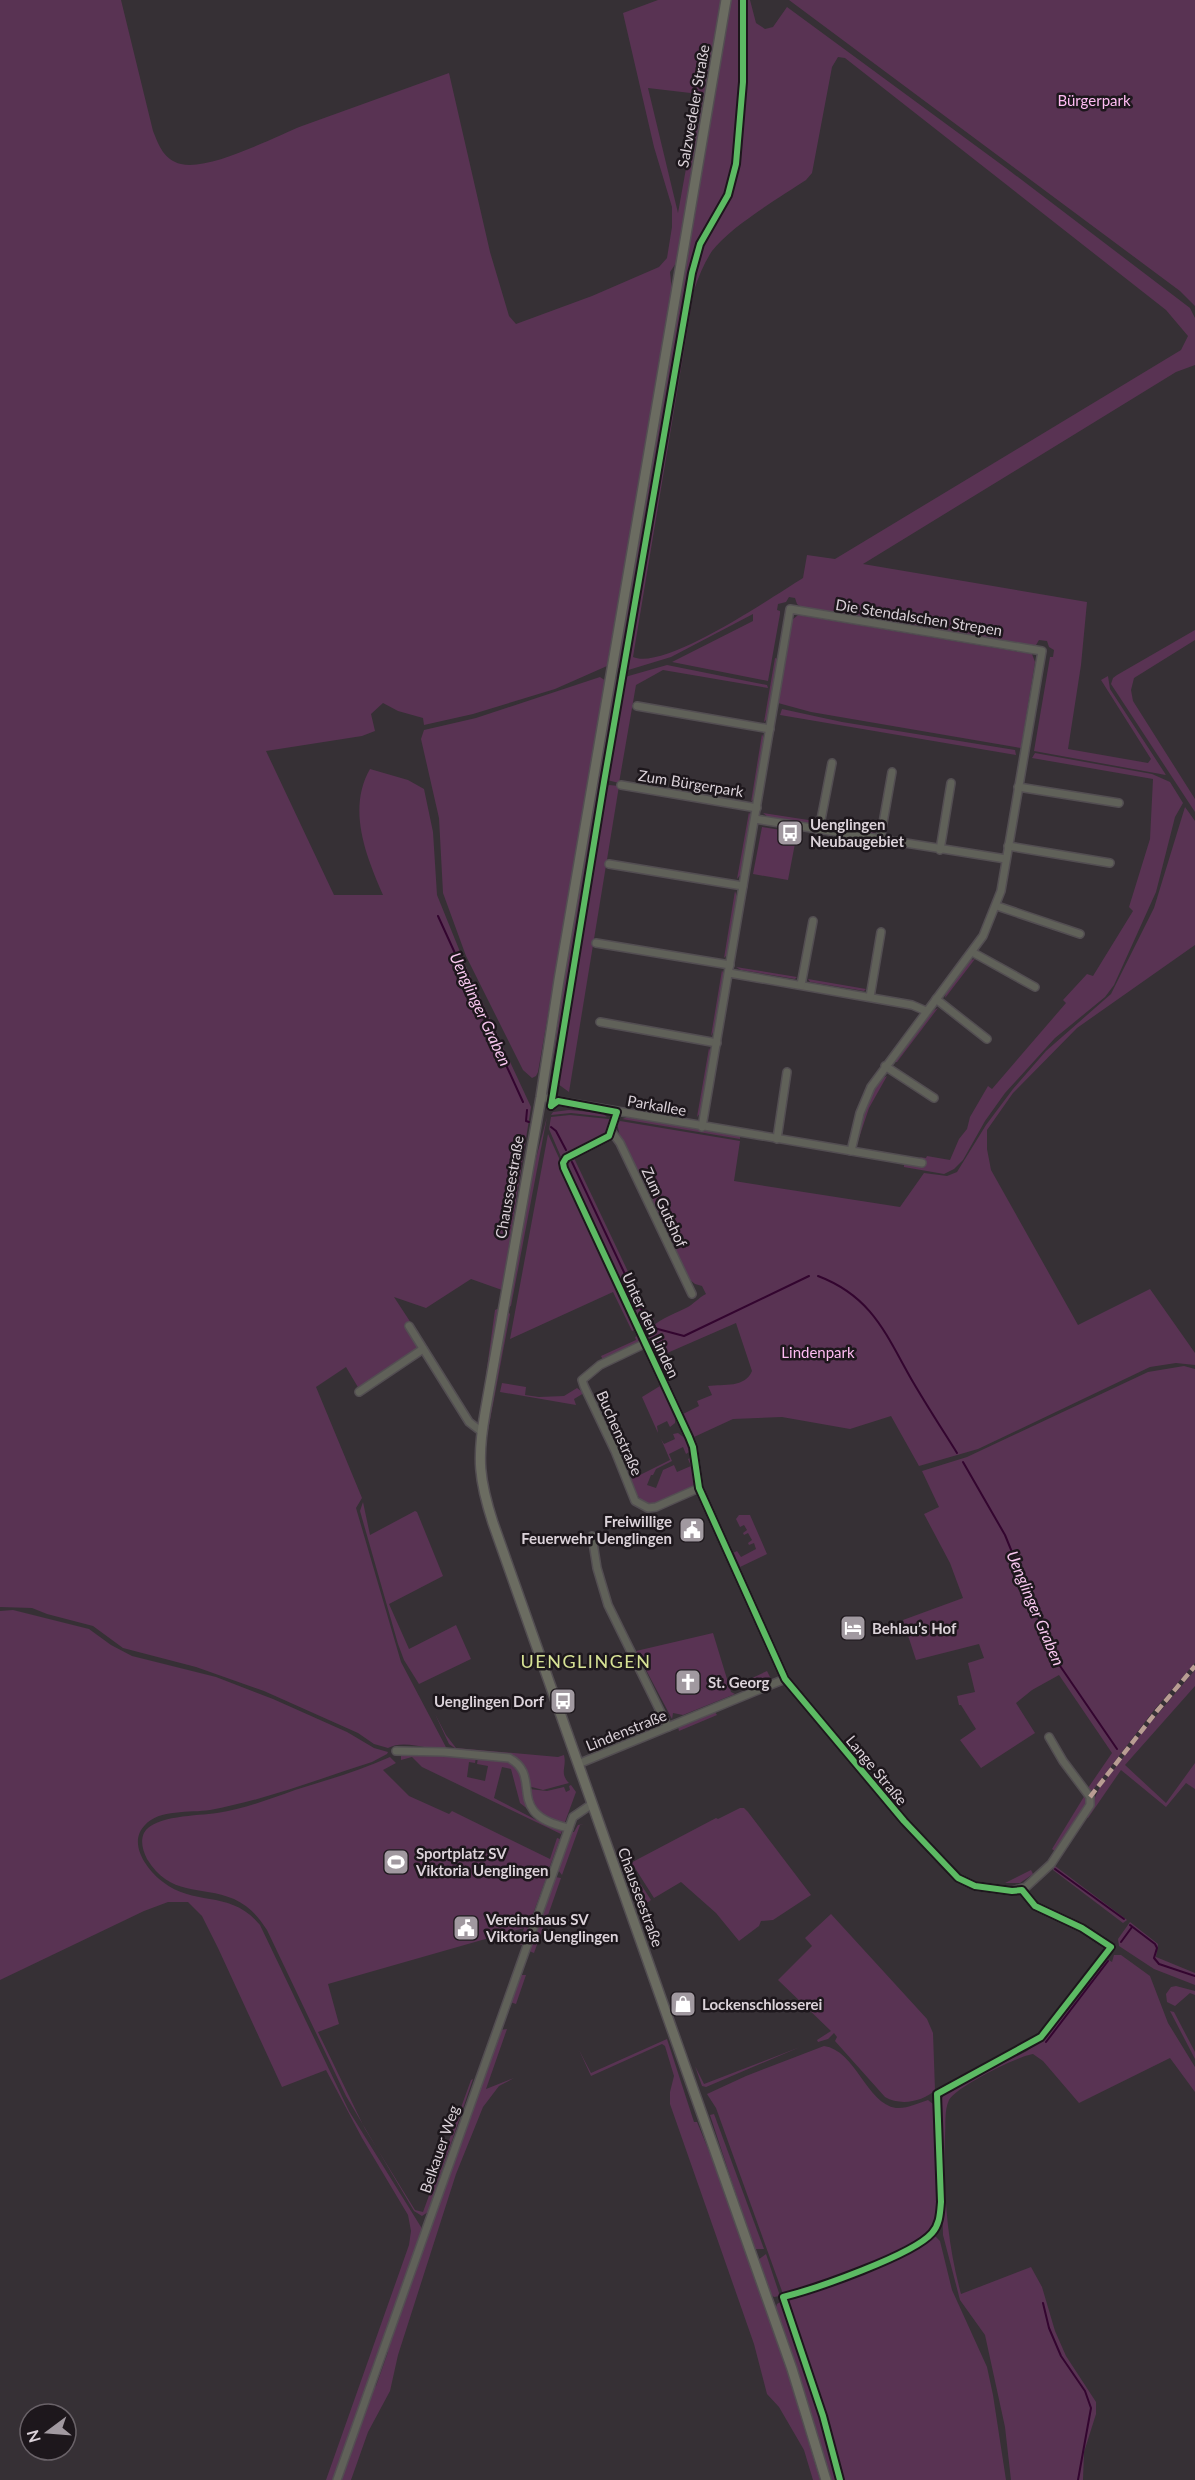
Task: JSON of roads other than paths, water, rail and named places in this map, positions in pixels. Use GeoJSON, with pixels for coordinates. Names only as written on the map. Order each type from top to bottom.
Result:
{"type":"FeatureCollection","features":[{"type":"Feature","properties":{"kind":"main road","name":"Salzwedeler Straße"},"geometry":{"type":"LineString","coordinates":[[564,948],[726,0]]}},
{"type":"Feature","properties":{"kind":"main road","name":"Chausseestraße"},"geometry":{"type":"LineString","coordinates":[[564,948],[541,1097],[482,1432],[480,1472],[487,1504],[792,2369],[826,2480]]}},
{"type":"Feature","properties":{"kind":"street","name":"Die Stendalschen Strepen"},"geometry":{"type":"LineString","coordinates":[[772,716],[790,609],[1042,651],[1018,787]]}},
{"type":"Feature","properties":{"kind":"street"},"geometry":{"type":"LineString","coordinates":[[637,706],[770,729]]}},
{"type":"Feature","properties":{"kind":"street","name":"Zum Bürgerpark"},"geometry":{"type":"LineString","coordinates":[[702,1126],[772,716]]}},
{"type":"Feature","properties":{"kind":"street"},"geometry":{"type":"LineString","coordinates":[[819,830],[832,763]]}},
{"type":"Feature","properties":{"kind":"street"},"geometry":{"type":"LineString","coordinates":[[880,840],[892,772]]}},
{"type":"Feature","properties":{"kind":"street"},"geometry":{"type":"LineString","coordinates":[[940,849],[951,783]]}},
{"type":"Feature","properties":{"kind":"street","name":"Zum Bürgerpark"},"geometry":{"type":"LineString","coordinates":[[621,785],[757,808]]}},
{"type":"Feature","properties":{"kind":"street"},"geometry":{"type":"LineString","coordinates":[[851,1151],[860,1113],[871,1087],[972,952],[983,936],[997,906],[1018,787],[1119,803]]}},
{"type":"Feature","properties":{"kind":"street"},"geometry":{"type":"LineString","coordinates":[[755,819],[1006,859]]}},
{"type":"Feature","properties":{"kind":"street"},"geometry":{"type":"LineString","coordinates":[[1008,846],[1110,863]]}},
{"type":"Feature","properties":{"kind":"street"},"geometry":{"type":"LineString","coordinates":[[609,864],[743,886]]}},
{"type":"Feature","properties":{"kind":"street"},"geometry":{"type":"LineString","coordinates":[[997,906],[1080,934]]}},
{"type":"Feature","properties":{"kind":"street"},"geometry":{"type":"LineString","coordinates":[[801,985],[813,921]]}},
{"type":"Feature","properties":{"kind":"street"},"geometry":{"type":"LineString","coordinates":[[870,997],[881,932]]}},
{"type":"Feature","properties":{"kind":"street"},"geometry":{"type":"LineString","coordinates":[[596,943],[730,965]]}},
{"type":"Feature","properties":{"kind":"street"},"geometry":{"type":"LineString","coordinates":[[972,952],[1035,987]]}},
{"type":"Feature","properties":{"kind":"street"},"geometry":{"type":"LineString","coordinates":[[729,973],[912,1005],[926,1011]]}},
{"type":"Feature","properties":{"kind":"street"},"geometry":{"type":"LineString","coordinates":[[936,999],[987,1039]]}},
{"type":"Feature","properties":{"kind":"street"},"geometry":{"type":"LineString","coordinates":[[600,1022],[717,1043]]}},
{"type":"Feature","properties":{"kind":"street"},"geometry":{"type":"LineString","coordinates":[[885,1066],[934,1098]]}},
{"type":"Feature","properties":{"kind":"street"},"geometry":{"type":"LineString","coordinates":[[777,1138],[788,1072]]}},
{"type":"Feature","properties":{"kind":"street","name":"Parkallee"},"geometry":{"type":"LineString","coordinates":[[541,1097],[550,1099],[552,1106],[558,1101],[922,1163]]}},
{"type":"Feature","properties":{"kind":"street"},"geometry":{"type":"LineString","coordinates":[[612,1132],[617,1112]]}},
{"type":"Feature","properties":{"kind":"street","name":"Unter den Linden"},"geometry":{"type":"LineString","coordinates":[[612,1132],[605,1139],[566,1158],[563,1163],[564,1168],[693,1447],[699,1488],[710,1515]]}},
{"type":"Feature","properties":{"kind":"street","name":"Zum Gutshof"},"geometry":{"type":"LineString","coordinates":[[612,1132],[620,1143],[692,1294]]}},
{"type":"Feature","properties":{"kind":"street"},"geometry":{"type":"LineString","coordinates":[[409,1326],[469,1422],[482,1432]]}},
{"type":"Feature","properties":{"kind":"street","name":"Buchenstraße"},"geometry":{"type":"LineString","coordinates":[[646,1343],[591,1371],[582,1380],[584,1386],[615,1451],[635,1501],[648,1508],[656,1507],[699,1488]]}},
{"type":"Feature","properties":{"kind":"street"},"geometry":{"type":"LineString","coordinates":[[359,1392],[423,1349]]}},
{"type":"Feature","properties":{"kind":"street","name":"Lange Straße"},"geometry":{"type":"LineString","coordinates":[[710,1515],[785,1679],[904,1821],[958,1878],[975,1886],[1012,1891],[1022,1890]]}},
{"type":"Feature","properties":{"kind":"street"},"geometry":{"type":"LineString","coordinates":[[591,1536],[597,1568],[608,1605],[668,1727]]}},
{"type":"Feature","properties":{"kind":"street","name":"Lindenstraße"},"geometry":{"type":"LineString","coordinates":[[578,1764],[785,1679]]}},
{"type":"Feature","properties":{"kind":"street"},"geometry":{"type":"LineString","coordinates":[[1049,1737],[1063,1761],[1088,1792],[1090,1801],[1051,1864],[1022,1890],[1035,1906],[1082,1928],[1111,1947]]}},
{"type":"Feature","properties":{"kind":"street"},"geometry":{"type":"LineString","coordinates":[[396,1751],[444,1752],[509,1758],[516,1762],[522,1770],[528,1803],[535,1814],[544,1821],[569,1828]]}},
{"type":"Feature","properties":{"kind":"street","name":"Belkauer Weg"},"geometry":{"type":"LineString","coordinates":[[337,2480],[573,1817],[592,1804]]}},
{"type":"Feature","properties":{"kind":"waterway","name":"Uenglinger Graben"},"geometry":{"type":"LineString","coordinates":[[438,916],[523,1102]]}},
{"type":"Feature","properties":{"kind":"waterway","name":"Uenglinger Graben"},"geometry":{"type":"LineString","coordinates":[[527,1110],[526,1121],[529,1122]]}},
{"type":"Feature","properties":{"kind":"waterway","name":"Uenglinger Graben"},"geometry":{"type":"LineString","coordinates":[[551,1127],[556,1131],[566,1150]]}},
{"type":"Feature","properties":{"kind":"waterway","name":"Uenglinger Graben"},"geometry":{"type":"LineString","coordinates":[[572,1162],[648,1323]]}},
{"type":"Feature","properties":{"kind":"waterway","name":"Uenglinger Graben"},"geometry":{"type":"LineString","coordinates":[[654,1328],[684,1336],[809,1276]]}},
{"type":"Feature","properties":{"kind":"waterway","name":"Uenglinger Graben"},"geometry":{"type":"LineString","coordinates":[[818,1276],[852,1295],[876,1319],[957,1453]]}},
{"type":"Feature","properties":{"kind":"waterway","name":"Uenglinger Graben"},"geometry":{"type":"LineString","coordinates":[[963,1462],[1005,1535],[1056,1660],[1117,1749]]}},
{"type":"Feature","properties":{"kind":"waterway","name":"Uenglinger Graben"},"geometry":{"type":"LineString","coordinates":[[1055,1869],[1124,1919]]}},
{"type":"Feature","properties":{"kind":"waterway","name":"Uenglinger Graben"},"geometry":{"type":"LineString","coordinates":[[1130,1925],[1155,1944],[1157,1948],[1154,1958],[1159,1964],[1195,1976]]}},
{"type":"Feature","properties":{"kind":"waterway"},"geometry":{"type":"LineString","coordinates":[[1121,1942],[1132,1927]]}},
{"type":"Feature","properties":{"kind":"waterway"},"geometry":{"type":"LineString","coordinates":[[1046,2042],[1108,1961]]}},
{"type":"Feature","properties":{"kind":"waterway"},"geometry":{"type":"LineString","coordinates":[[1043,2303],[1049,2328],[1061,2356],[1085,2391],[1091,2408],[1078,2480]]}},
{"type":"Feature","properties":{"kind":"place","name":"Uenglingen Neubaugebiet"},"geometry":{"type":"Point","coordinates":[790,833]}},
{"type":"Feature","properties":{"kind":"place","name":"Freiwillige Feuerwehr Uenglingen"},"geometry":{"type":"Point","coordinates":[692,1530]}},
{"type":"Feature","properties":{"kind":"place","name":"Behlau’s Hof"},"geometry":{"type":"Point","coordinates":[853,1628]}},
{"type":"Feature","properties":{"kind":"place","name":"St. Georg"},"geometry":{"type":"Point","coordinates":[688,1682]}},
{"type":"Feature","properties":{"kind":"place","name":"Uenglingen Dorf"},"geometry":{"type":"Point","coordinates":[563,1701]}},
{"type":"Feature","properties":{"kind":"place","name":"Sportplatz SV Viktoria Uenglingen"},"geometry":{"type":"Point","coordinates":[396,1862]}},
{"type":"Feature","properties":{"kind":"place","name":"Vereinshaus SV Viktoria Uenglingen"},"geometry":{"type":"Point","coordinates":[466,1928]}},
{"type":"Feature","properties":{"kind":"place","name":"Lockenschlosserei"},"geometry":{"type":"Point","coordinates":[683,2004]}},
{"type":"Feature","properties":{"kind":"district","name":"UENGLINGEN"},"geometry":{"type":"Point","coordinates":[586,1661]}},
{"type":"Feature","properties":{"kind":"park label","name":"Bürgerpark"},"geometry":{"type":"Point","coordinates":[1094,100]}},
{"type":"Feature","properties":{"kind":"park label","name":"Lindenpark"},"geometry":{"type":"Point","coordinates":[818,1352]}}]}
